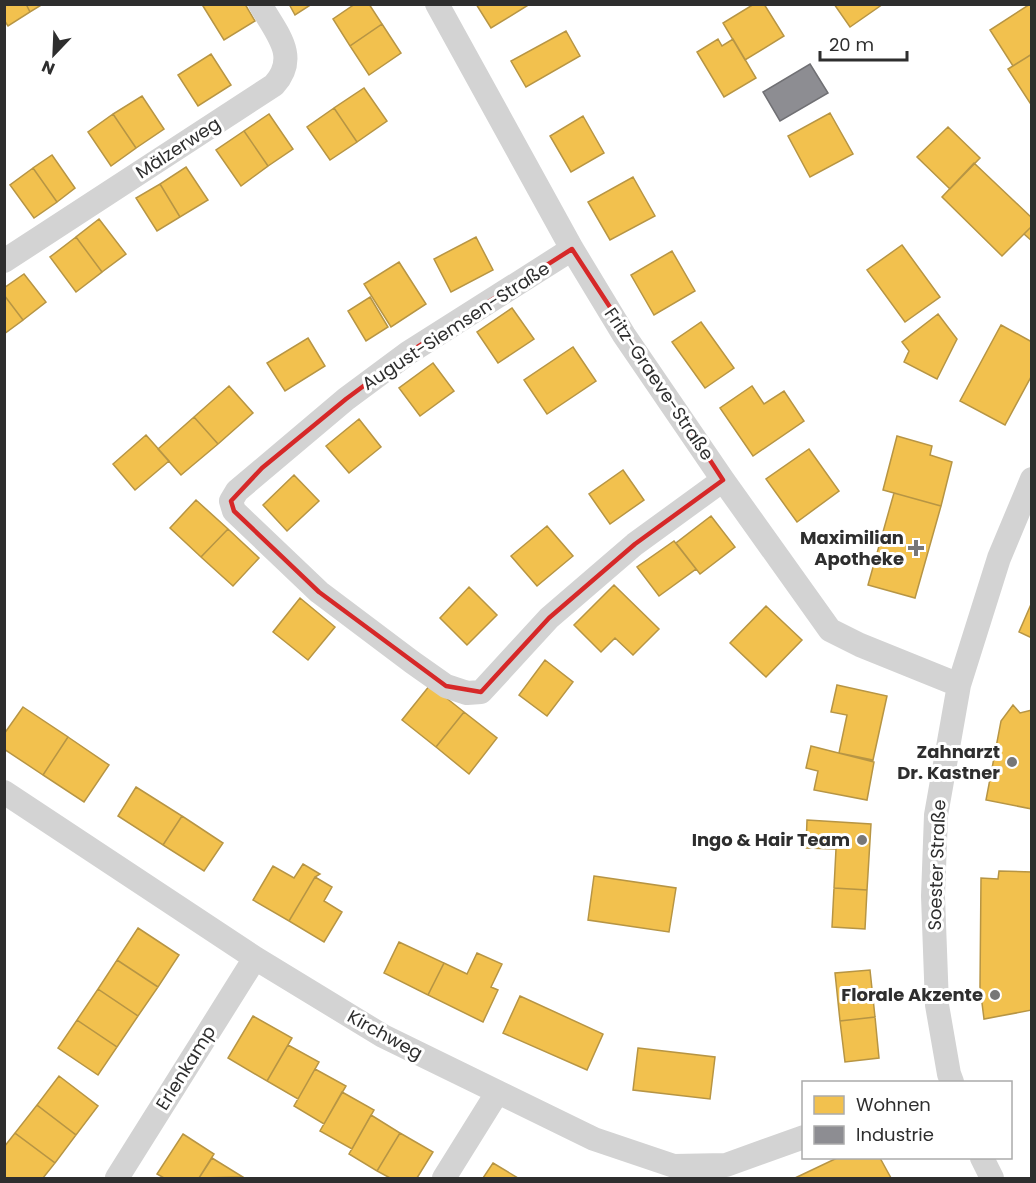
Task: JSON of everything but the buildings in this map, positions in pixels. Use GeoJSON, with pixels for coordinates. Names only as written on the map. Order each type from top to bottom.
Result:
{"type":"FeatureCollection","features":[{"type":"Feature","properties":{"kind":"street","name":"Mälzerweg"},"geometry":{"type":"LineString","coordinates":[[4,261],[274,85],[285,69],[286,50],[260,4]]}},
{"type":"Feature","properties":{"kind":"street","name":"Fritz-Graeve-Straße"},"geometry":{"type":"LineString","coordinates":[[437,4],[572,249],[624,334],[723,480],[830,630],[860,645],[959,685]]}},
{"type":"Feature","properties":{"kind":"street","name":"August-Siemsen-Straße"},"geometry":{"type":"LineString","coordinates":[[572,249],[408,353],[346,399],[237,491],[231,501],[234,511],[319,592],[446,686],[467,693],[482,692],[549,618],[635,544],[723,480]]}},
{"type":"Feature","properties":{"kind":"street","name":"Soester Straße"},"geometry":{"type":"LineString","coordinates":[[944,1080],[937,1005],[933,896],[936,815],[959,685],[999,558],[1032,479]]}},
{"type":"Feature","properties":{"kind":"street","name":"Kirchweg"},"geometry":{"type":"LineString","coordinates":[[4,792],[255,958],[384,1036],[496,1093],[594,1139],[673,1172],[726,1165],[802,1138]]}},
{"type":"Feature","properties":{"kind":"street","name":"Erlenkamp"},"geometry":{"type":"LineString","coordinates":[[117,1179],[255,958]]}},
{"type":"Feature","properties":{"kind":"street"},"geometry":{"type":"LineString","coordinates":[[444,1179],[496,1093]]}},
{"type":"Feature","properties":{"kind":"street"},"geometry":{"type":"LineString","coordinates":[[982,1159],[992,1179]]}},
{"type":"Feature","properties":{"kind":"highlighted area"},"geometry":{"type":"Polygon","coordinates":[[[572,249],[723,480],[635,544],[549,618],[481,692],[446,686],[319,592],[234,511],[231,501],[262,468],[346,399],[408,353],[572,249]]]}},
{"type":"Feature","properties":{"kind":"place","name":"Maximilian Apotheke"},"geometry":{"type":"Point","coordinates":[916,548]}},
{"type":"Feature","properties":{"kind":"place","name":"Zahnarzt Dr. Kastner"},"geometry":{"type":"Point","coordinates":[1012,762]}},
{"type":"Feature","properties":{"kind":"place","name":"Ingo & Hair Team"},"geometry":{"type":"Point","coordinates":[862,840]}},
{"type":"Feature","properties":{"kind":"place","name":"Florale Akzente"},"geometry":{"type":"Point","coordinates":[995,995]}}]}
